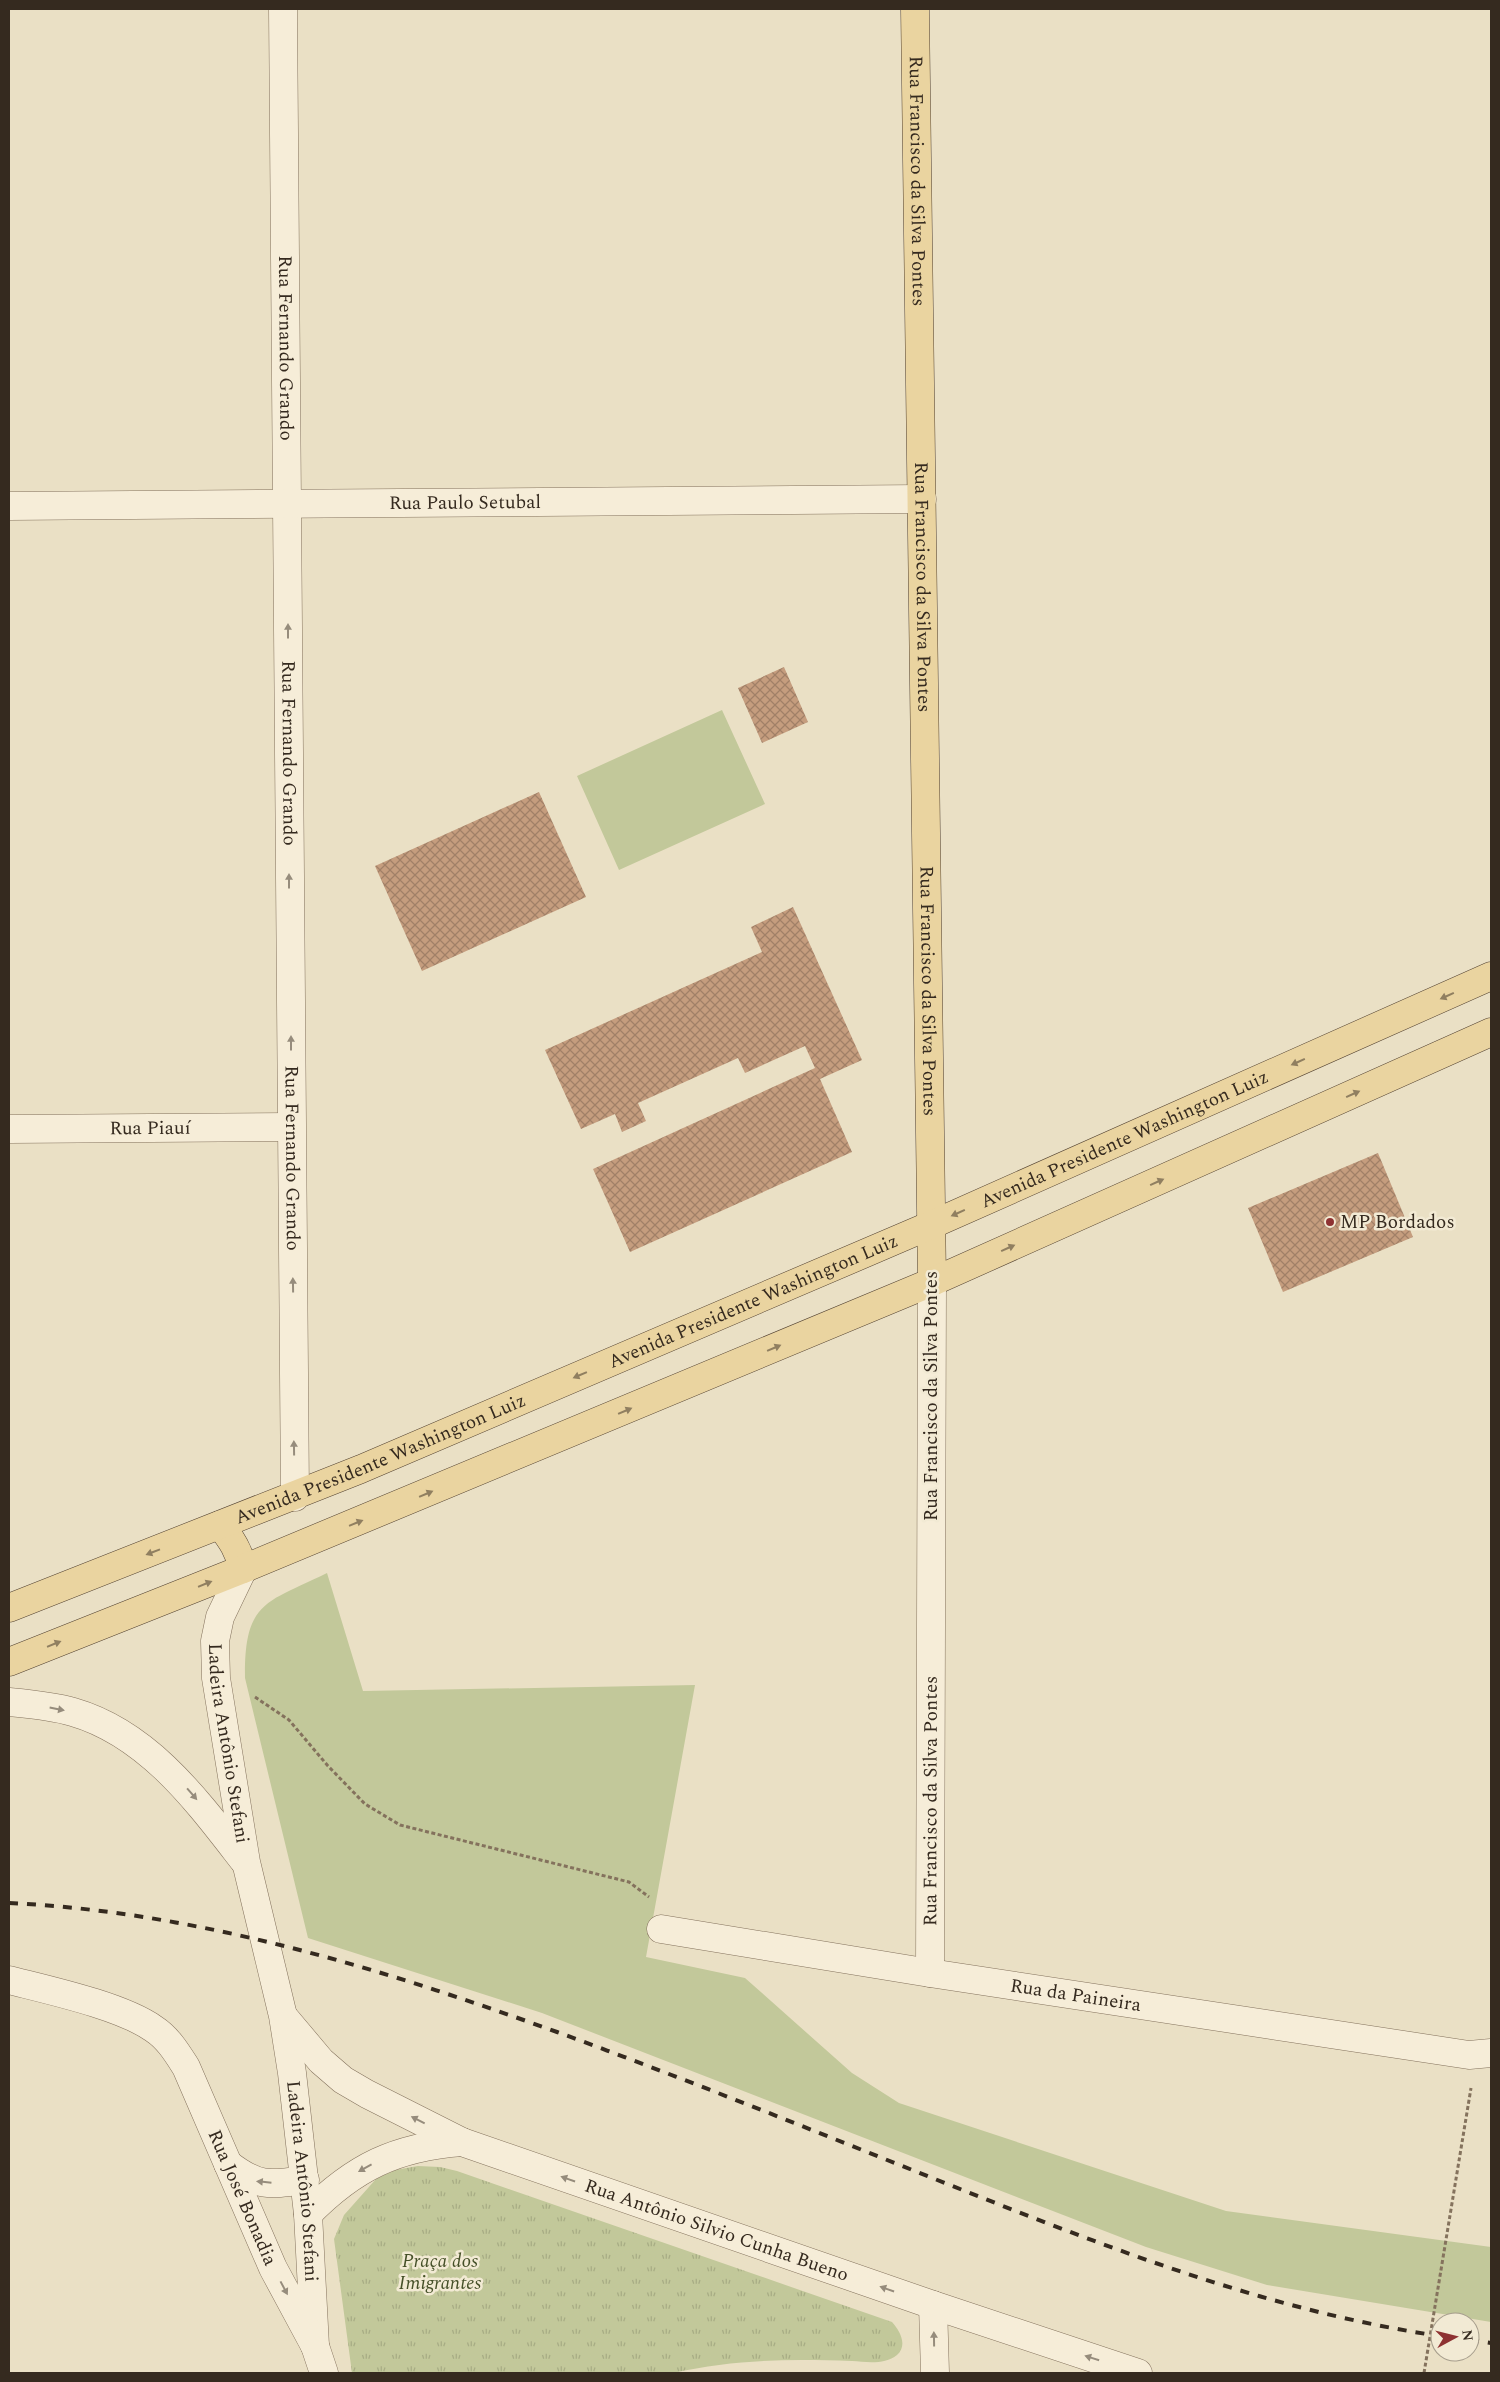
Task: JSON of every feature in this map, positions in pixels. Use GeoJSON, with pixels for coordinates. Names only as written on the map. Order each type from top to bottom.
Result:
{"type":"FeatureCollection","features":[{"type":"Feature","properties":{"kind":"main road","name":"Rua Francisco da Silva Pontes"},"geometry":{"type":"LineString","coordinates":[[916,9],[932,1282]]}},
{"type":"Feature","properties":{"kind":"main road","name":"Avenida Presidente Washington Luiz"},"geometry":{"type":"LineString","coordinates":[[9,1608],[295,1496],[931,1225],[1491,976]]}},
{"type":"Feature","properties":{"kind":"main road"},"geometry":{"type":"LineString","coordinates":[[9,1662],[243,1569],[932,1282],[1491,1032]]}},
{"type":"Feature","properties":{"kind":"main road"},"geometry":{"type":"LineString","coordinates":[[220,1525],[234,1542],[240,1555],[243,1569]]}},
{"type":"Feature","properties":{"kind":"street","name":"Rua Fernando Grando"},"geometry":{"type":"LineString","coordinates":[[283,9],[295,1496]]}},
{"type":"Feature","properties":{"kind":"street","name":"Rua Paulo Setubal"},"geometry":{"type":"LineString","coordinates":[[9,506],[922,499]]}},
{"type":"Feature","properties":{"kind":"street","name":"Rua Piauí"},"geometry":{"type":"LineString","coordinates":[[9,1129],[291,1127]]}},
{"type":"Feature","properties":{"kind":"street","name":"Rua Francisco da Silva Pontes"},"geometry":{"type":"LineString","coordinates":[[930,1974],[932,1282]]}},
{"type":"Feature","properties":{"kind":"street","name":"Ladeira Antônio Stefani"},"geometry":{"type":"LineString","coordinates":[[243,1569],[220,1617],[215,1641],[216,1678],[246,1862],[283,2016],[308,2214],[315,2346]]}},
{"type":"Feature","properties":{"kind":"street","name":"Ladeira Antônio Stefani"},"geometry":{"type":"LineString","coordinates":[[9,1702],[74,1712],[117,1732],[160,1762],[191,1793],[246,1862]]}},
{"type":"Feature","properties":{"kind":"street","name":"Rua da Paineira"},"geometry":{"type":"LineString","coordinates":[[661,1929],[930,1974],[1480,2054]]}},
{"type":"Feature","properties":{"kind":"street","name":"Rua José Bonadia"},"geometry":{"type":"LineString","coordinates":[[9,1980],[120,2012],[154,2029],[173,2047],[186,2067],[274,2268],[315,2346],[324,2373]]}},
{"type":"Feature","properties":{"kind":"street","name":"Ladeira Antônio Stefani"},"geometry":{"type":"LineString","coordinates":[[283,2016],[321,2061],[343,2080],[462,2142]]}},
{"type":"Feature","properties":{"kind":"street","name":"Rua Antônio Silvio Cunha Bueno"},"geometry":{"type":"LineString","coordinates":[[308,2214],[329,2193],[352,2175],[378,2161],[404,2151],[433,2144],[462,2142],[934,2305],[1138,2373]]}},
{"type":"Feature","properties":{"kind":"street"},"geometry":{"type":"LineString","coordinates":[[228,2164],[247,2179],[261,2183],[304,2180]]}},
{"type":"Feature","properties":{"kind":"street"},"geometry":{"type":"LineString","coordinates":[[934,2305],[935,2373]]}},
{"type":"Feature","properties":{"kind":"path"},"geometry":{"type":"LineString","coordinates":[[216,1678],[240,1687],[289,1720],[328,1766],[365,1804],[400,1825],[629,1882],[650,1898],[661,1929]]}},
{"type":"Feature","properties":{"kind":"path"},"geometry":{"type":"LineString","coordinates":[[1424,2373],[1480,2054]]}},
{"type":"Feature","properties":{"kind":"green space"},"geometry":{"type":"Polygon","coordinates":[[[722,710],[765,804],[619,870],[577,776],[722,710]]]}},
{"type":"Feature","properties":{"kind":"green space"},"geometry":{"type":"Polygon","coordinates":[[[327,1573],[363,1691],[695,1685],[646,1957],[745,1978],[852,2073],[899,2103],[1226,2211],[1491,2247],[1491,2322],[1480,2320],[1480,2312],[1430,2312],[1267,2285],[1146,2247],[542,2013],[308,1938],[245,1678],[249,1633],[254,1619],[263,1608],[288,1591],[327,1573]]]}},
{"type":"Feature","properties":{"kind":"green space","name":"Praça dos Imigrantes"},"geometry":{"type":"Polygon","coordinates":[[[418,2166],[440,2167],[457,2171],[892,2322],[902,2338],[902,2347],[897,2355],[881,2362],[762,2361],[718,2365],[673,2373],[352,2373],[334,2239],[344,2215],[376,2179],[395,2170],[418,2166]]]}},
{"type":"Feature","properties":{"kind":"building"},"geometry":{"type":"Polygon","coordinates":[[[784,667],[808,722],[762,743],[738,688],[784,667]]]}},
{"type":"Feature","properties":{"kind":"building"},"geometry":{"type":"Polygon","coordinates":[[[539,792],[586,897],[422,971],[375,866],[539,792]]]}},
{"type":"Feature","properties":{"kind":"building"},"geometry":{"type":"Polygon","coordinates":[[[793,907],[862,1060],[820,1079],[852,1152],[630,1252],[593,1169],[815,1068],[805,1046],[745,1073],[738,1058],[638,1103],[646,1121],[622,1132],[615,1114],[581,1129],[545,1050],[762,952],[751,927],[793,907]]]}},
{"type":"Feature","properties":{"kind":"building","name":"MP Bordados"},"geometry":{"type":"Polygon","coordinates":[[[1378,1153],[1413,1237],[1283,1292],[1248,1208],[1378,1153]]]}},
{"type":"Feature","properties":{"kind":"railway"},"geometry":{"type":"LineString","coordinates":[[9,1903],[80,1909],[149,1918],[219,1931],[356,1965],[490,2008],[608,2051],[1023,2214],[1139,2257],[1258,2296],[1318,2312],[1430,2334]]}},
{"type":"Feature","properties":{"kind":"railway"},"geometry":{"type":"LineString","coordinates":[[1480,2341],[1491,2343]]}},
{"type":"Feature","properties":{"kind":"place","name":"MP Bordados"},"geometry":{"type":"Point","coordinates":[1330,1222]}}]}
